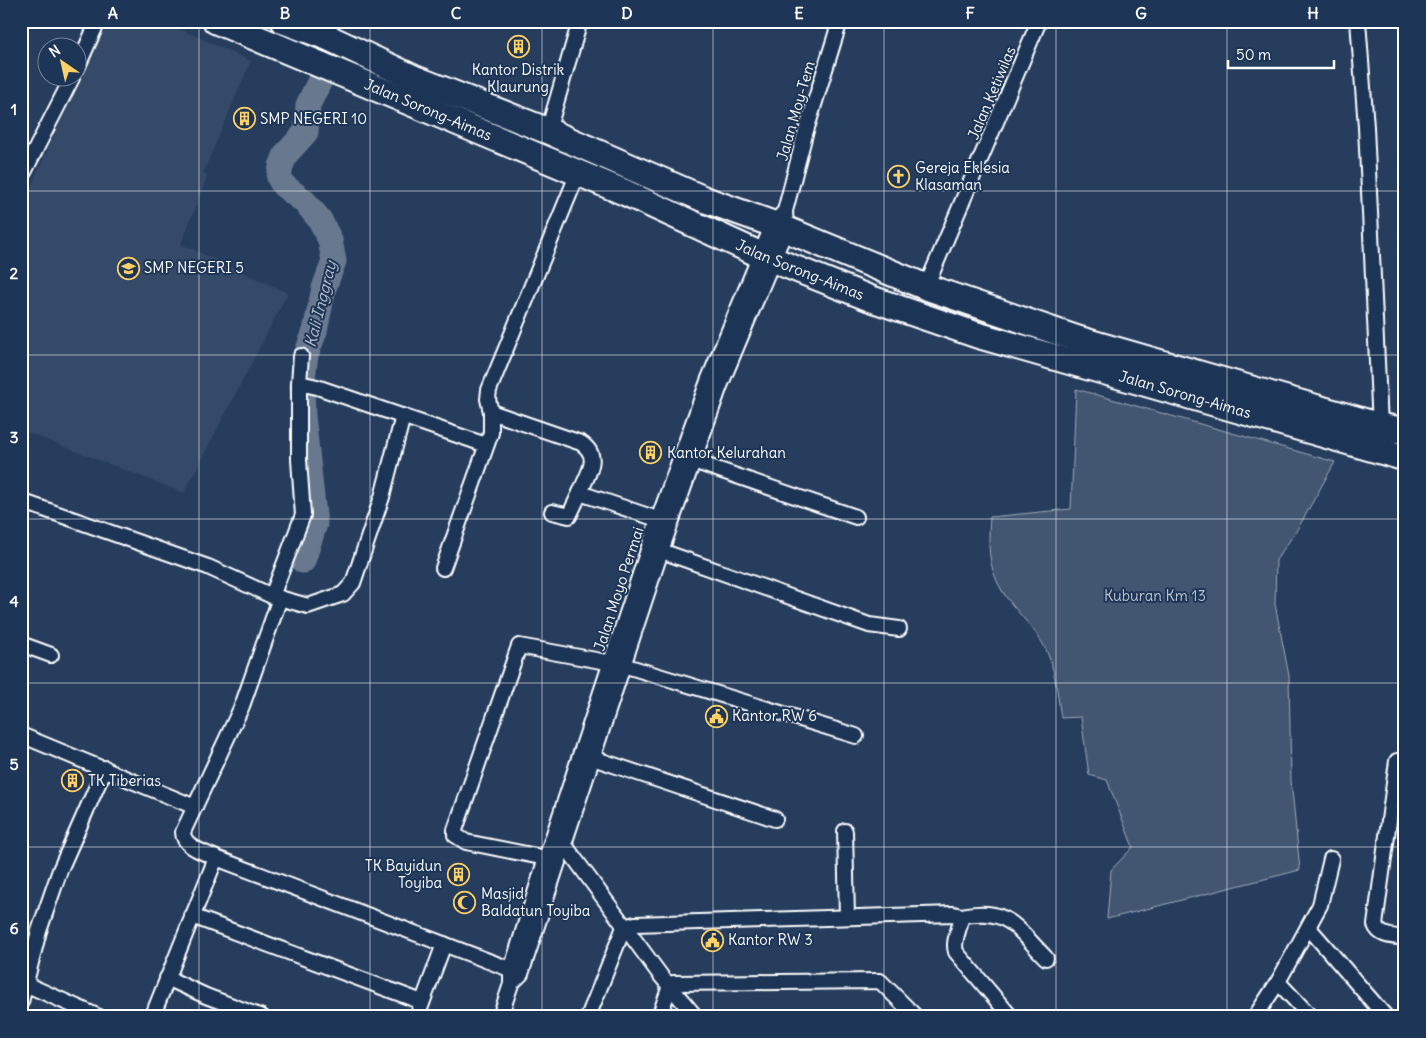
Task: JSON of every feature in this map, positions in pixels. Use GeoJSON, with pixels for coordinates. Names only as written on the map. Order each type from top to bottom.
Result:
{"type":"FeatureCollection","features":[{"type":"Feature","properties":{"kind":"highway","name":"Jalan Sorong-Aimas"},"geometry":{"type":"LineString","coordinates":[[216,21],[578,173],[768,257],[869,298],[977,335],[1405,458]]}},
{"type":"Feature","properties":{"kind":"highway","name":"Jalan Sorong-Aimas"},"geometry":{"type":"LineString","coordinates":[[284,21],[329,29],[416,79],[548,131],[706,200],[781,221],[882,270],[926,287],[1078,339],[1380,426],[1405,430]]}},
{"type":"Feature","properties":{"kind":"highway"},"geometry":{"type":"LineString","coordinates":[[869,298],[882,270]]}},
{"type":"Feature","properties":{"kind":"highway"},"geometry":{"type":"LineString","coordinates":[[1070,362],[1078,339]]}},
{"type":"Feature","properties":{"kind":"street"},"geometry":{"type":"LineString","coordinates":[[88,44],[98,21]]}},
{"type":"Feature","properties":{"kind":"street"},"geometry":{"type":"LineString","coordinates":[[548,131],[580,21]]}},
{"type":"Feature","properties":{"kind":"street","name":"Jalan Moy-Tem"},"geometry":{"type":"LineString","coordinates":[[781,221],[805,134],[840,21]]}},
{"type":"Feature","properties":{"kind":"street","name":"Jalan Ketiwilas"},"geometry":{"type":"LineString","coordinates":[[926,287],[1039,21]]}},
{"type":"Feature","properties":{"kind":"street"},"geometry":{"type":"LineString","coordinates":[[1358,21],[1366,127],[1380,426]]}},
{"type":"Feature","properties":{"kind":"street"},"geometry":{"type":"LineString","coordinates":[[21,178],[67,88]]}},
{"type":"Feature","properties":{"kind":"street"},"geometry":{"type":"LineString","coordinates":[[443,568],[491,433],[489,390],[578,173]]}},
{"type":"Feature","properties":{"kind":"street","name":"Jalan Moyo Permai"},"geometry":{"type":"LineString","coordinates":[[665,522],[694,461],[781,221]]}},
{"type":"Feature","properties":{"kind":"street","name":"Jalan Moyo Permai"},"geometry":{"type":"LineString","coordinates":[[514,976],[546,858],[586,755],[617,664],[665,522],[708,381],[768,257]]}},
{"type":"Feature","properties":{"kind":"street"},"geometry":{"type":"LineString","coordinates":[[302,356],[305,384],[299,460],[303,515],[242,706],[183,832],[183,837],[190,846],[216,858],[444,944],[514,976],[500,1017]]}},
{"type":"Feature","properties":{"kind":"street"},"geometry":{"type":"LineString","coordinates":[[305,384],[486,445]]}},
{"type":"Feature","properties":{"kind":"street"},"geometry":{"type":"LineString","coordinates":[[491,412],[581,444],[591,451],[591,465],[570,516],[552,512]]}},
{"type":"Feature","properties":{"kind":"street"},"geometry":{"type":"LineString","coordinates":[[21,501],[208,567],[276,597],[308,606],[348,590],[353,583],[382,497],[403,416]]}},
{"type":"Feature","properties":{"kind":"street"},"geometry":{"type":"LineString","coordinates":[[694,461],[856,517]]}},
{"type":"Feature","properties":{"kind":"street"},"geometry":{"type":"LineString","coordinates":[[580,493],[665,522]]}},
{"type":"Feature","properties":{"kind":"street"},"geometry":{"type":"LineString","coordinates":[[655,549],[869,625],[899,629]]}},
{"type":"Feature","properties":{"kind":"street"},"geometry":{"type":"LineString","coordinates":[[21,644],[51,655]]}},
{"type":"Feature","properties":{"kind":"street"},"geometry":{"type":"LineString","coordinates":[[546,858],[466,842],[458,839],[455,830],[519,646],[617,664],[856,736]]}},
{"type":"Feature","properties":{"kind":"street"},"geometry":{"type":"LineString","coordinates":[[21,735],[195,806]]}},
{"type":"Feature","properties":{"kind":"street"},"geometry":{"type":"LineString","coordinates":[[586,755],[775,819]]}},
{"type":"Feature","properties":{"kind":"street","name":"Jalan Moyo Permai"},"geometry":{"type":"LineString","coordinates":[[514,976],[565,845],[586,755]]}},
{"type":"Feature","properties":{"kind":"street"},"geometry":{"type":"LineString","coordinates":[[1405,762],[1397,761],[1375,925],[1384,934],[1405,938]]}},
{"type":"Feature","properties":{"kind":"street"},"geometry":{"type":"LineString","coordinates":[[21,1002],[24,983],[39,931],[60,870],[105,768]]}},
{"type":"Feature","properties":{"kind":"street"},"geometry":{"type":"LineString","coordinates":[[556,831],[624,927],[696,1017]]}},
{"type":"Feature","properties":{"kind":"street"},"geometry":{"type":"LineString","coordinates":[[845,831],[847,917]]}},
{"type":"Feature","properties":{"kind":"street"},"geometry":{"type":"LineString","coordinates":[[152,1017],[216,858]]}},
{"type":"Feature","properties":{"kind":"street"},"geometry":{"type":"LineString","coordinates":[[1255,1017],[1278,982],[1309,928],[1320,905],[1331,859]]}},
{"type":"Feature","properties":{"kind":"street"},"geometry":{"type":"LineString","coordinates":[[624,927],[643,923],[944,914],[961,916],[982,912],[1005,917],[1046,958]]}},
{"type":"Feature","properties":{"kind":"street"},"geometry":{"type":"LineString","coordinates":[[192,916],[422,1002]]}},
{"type":"Feature","properties":{"kind":"street"},"geometry":{"type":"LineString","coordinates":[[961,916],[960,931],[955,940],[956,952],[1011,1017]]}},
{"type":"Feature","properties":{"kind":"street"},"geometry":{"type":"LineString","coordinates":[[588,1017],[624,927]]}},
{"type":"Feature","properties":{"kind":"street"},"geometry":{"type":"LineString","coordinates":[[1309,928],[1386,1017]]}},
{"type":"Feature","properties":{"kind":"street"},"geometry":{"type":"LineString","coordinates":[[417,1017],[444,944]]}},
{"type":"Feature","properties":{"kind":"street"},"geometry":{"type":"LineString","coordinates":[[167,978],[206,996],[262,1017]]}},
{"type":"Feature","properties":{"kind":"street"},"geometry":{"type":"LineString","coordinates":[[659,1017],[670,986],[674,983],[880,981],[916,1017]]}},
{"type":"Feature","properties":{"kind":"street"},"geometry":{"type":"LineString","coordinates":[[1278,982],[1311,1017]]}},
{"type":"Feature","properties":{"kind":"street"},"geometry":{"type":"LineString","coordinates":[[24,983],[99,1017]]}},
{"type":"Feature","properties":{"kind":"shaded area","name":"SMP NEGERI 5"},"geometry":{"type":"Polygon","coordinates":[[[105,21],[162,21],[251,61],[203,173],[208,175],[181,244],[288,293],[184,493],[21,430],[21,209],[75,88],[88,88],[88,59],[105,21]]]}},
{"type":"Feature","properties":{"kind":"green space","name":"Kuburan Km 13"},"geometry":{"type":"Polygon","coordinates":[[[1076,389],[1335,462],[1297,530],[1276,560],[1275,604],[1289,676],[1291,780],[1300,870],[1107,919],[1111,870],[1133,847],[1107,780],[1089,775],[1081,717],[1061,718],[1055,679],[1049,657],[1038,637],[999,586],[992,565],[989,542],[990,517],[1071,509],[1076,389]]]}},
{"type":"Feature","properties":{"kind":"waterway","name":"Kali Inggray"},"geometry":{"type":"LineString","coordinates":[[303,561],[315,524],[303,415],[302,386],[306,355],[315,331],[324,288],[334,261],[330,240],[320,220],[305,202],[283,185],[279,178],[286,154],[306,132],[308,105],[323,74]]}},
{"type":"Feature","properties":{"kind":"place","name":"Kantor Distrik Klaurung"},"geometry":{"type":"Point","coordinates":[518,47]}},
{"type":"Feature","properties":{"kind":"place","name":"SMP NEGERI 10"},"geometry":{"type":"Point","coordinates":[244,119]}},
{"type":"Feature","properties":{"kind":"place","name":"Gereja Eklesia Klasaman"},"geometry":{"type":"Point","coordinates":[899,177]}},
{"type":"Feature","properties":{"kind":"place","name":"SMP NEGERI 5"},"geometry":{"type":"Point","coordinates":[128,268]}},
{"type":"Feature","properties":{"kind":"place","name":"Kantor Kelurahan"},"geometry":{"type":"Point","coordinates":[651,453]}},
{"type":"Feature","properties":{"kind":"place","name":"Kantor RW 6"},"geometry":{"type":"Point","coordinates":[716,716]}},
{"type":"Feature","properties":{"kind":"place","name":"TK Tiberias"},"geometry":{"type":"Point","coordinates":[72,781]}},
{"type":"Feature","properties":{"kind":"place","name":"TK Bayidun Toyiba"},"geometry":{"type":"Point","coordinates":[458,875]}},
{"type":"Feature","properties":{"kind":"place","name":"Masjid Baldatun Toyiba"},"geometry":{"type":"Point","coordinates":[465,903]}},
{"type":"Feature","properties":{"kind":"place","name":"Kantor RW 3"},"geometry":{"type":"Point","coordinates":[712,940]}}]}
